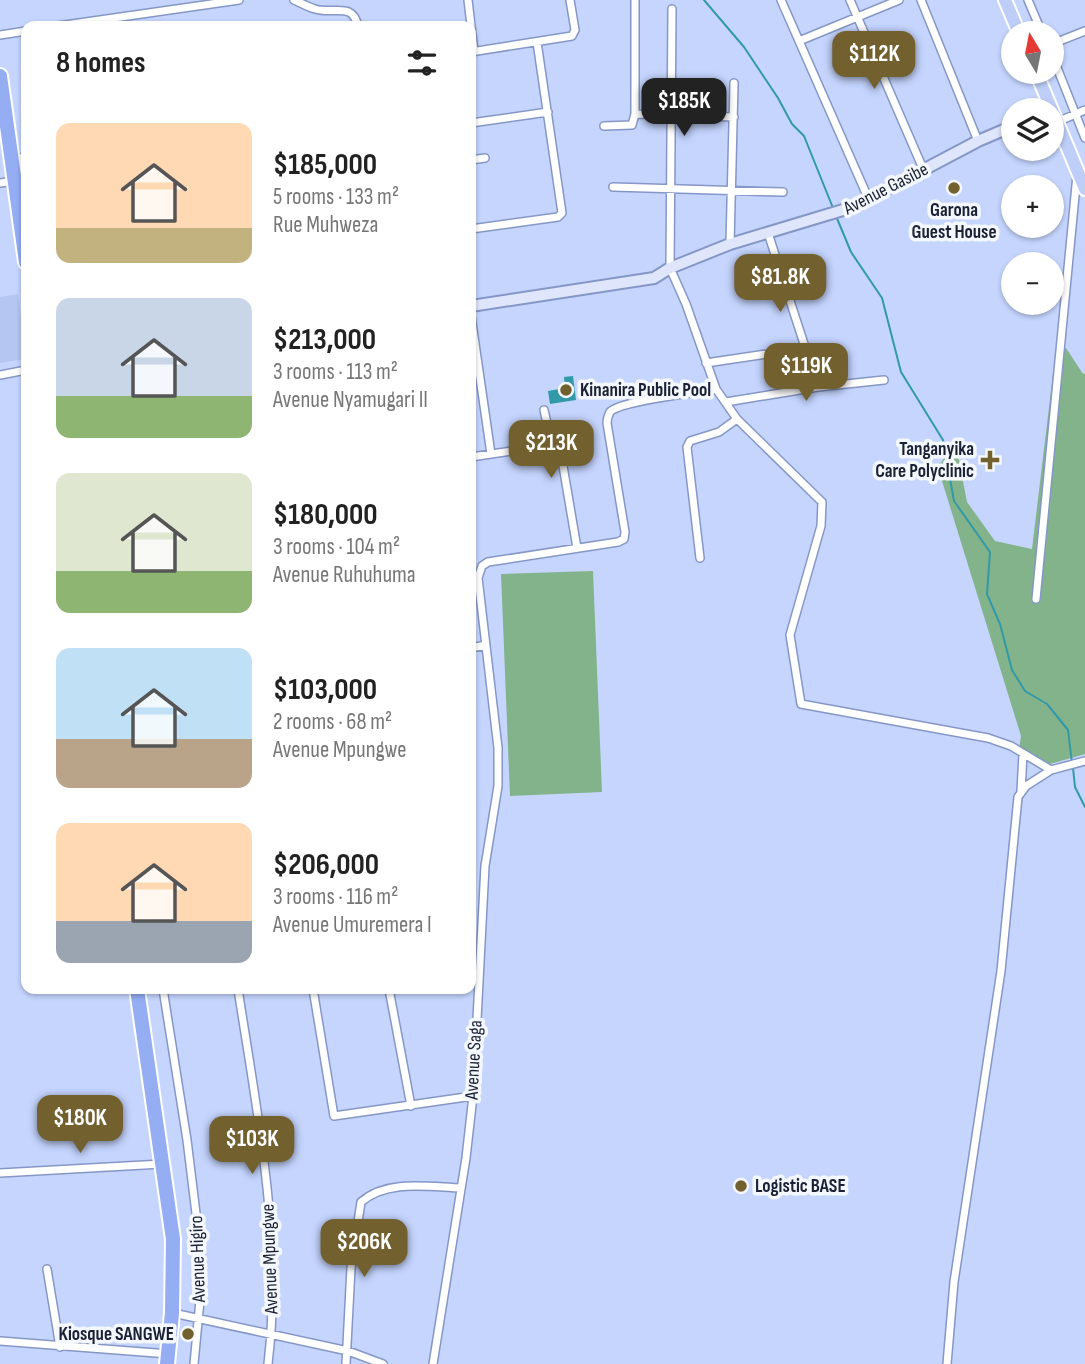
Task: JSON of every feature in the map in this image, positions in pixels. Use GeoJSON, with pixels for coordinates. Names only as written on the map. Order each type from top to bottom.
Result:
{"type":"FeatureCollection","features":[{"type":"Feature","properties":{"kind":"highway"},"geometry":{"type":"LineString","coordinates":[[0,76],[19,158],[7,182],[21,241]]}},
{"type":"Feature","properties":{"kind":"highway"},"geometry":{"type":"LineString","coordinates":[[138,994],[173,1239],[168,1359]]}},
{"type":"Feature","properties":{"kind":"main road"},"geometry":{"type":"LineString","coordinates":[[1005,0],[1015,21]]}},
{"type":"Feature","properties":{"kind":"main road"},"geometry":{"type":"LineString","coordinates":[[1064,139],[1085,189]]}},
{"type":"Feature","properties":{"kind":"street"},"geometry":{"type":"LineString","coordinates":[[93,21],[239,0]]}},
{"type":"Feature","properties":{"kind":"street"},"geometry":{"type":"LineString","coordinates":[[294,0],[316,10],[348,11],[357,21]]}},
{"type":"Feature","properties":{"kind":"street"},"geometry":{"type":"LineString","coordinates":[[468,0],[470,21]]}},
{"type":"Feature","properties":{"kind":"street"},"geometry":{"type":"LineString","coordinates":[[476,50],[570,37],[575,34],[570,0]]}},
{"type":"Feature","properties":{"kind":"street"},"geometry":{"type":"LineString","coordinates":[[604,126],[632,125],[635,114],[635,0]]}},
{"type":"Feature","properties":{"kind":"street"},"geometry":{"type":"LineString","coordinates":[[781,0],[869,200]]}},
{"type":"Feature","properties":{"kind":"street"},"geometry":{"type":"LineString","coordinates":[[850,0],[924,171]]}},
{"type":"Feature","properties":{"kind":"street"},"geometry":{"type":"LineString","coordinates":[[799,41],[899,0]]}},
{"type":"Feature","properties":{"kind":"street"},"geometry":{"type":"LineString","coordinates":[[921,0],[978,141]]}},
{"type":"Feature","properties":{"kind":"street"},"geometry":{"type":"LineString","coordinates":[[1028,0],[1037,21]]}},
{"type":"Feature","properties":{"kind":"street"},"geometry":{"type":"LineString","coordinates":[[672,9],[670,268],[686,304],[716,389],[737,419],[822,502],[821,526],[790,635],[802,704],[988,738],[1011,746],[1051,770]]}},
{"type":"Feature","properties":{"kind":"street"},"geometry":{"type":"LineString","coordinates":[[1064,39],[1085,31]]}},
{"type":"Feature","properties":{"kind":"street"},"geometry":{"type":"LineString","coordinates":[[0,35],[21,32]]}},
{"type":"Feature","properties":{"kind":"street"},"geometry":{"type":"LineString","coordinates":[[476,228],[560,216],[562,211],[537,42]]}},
{"type":"Feature","properties":{"kind":"street"},"geometry":{"type":"LineString","coordinates":[[730,244],[734,83]]}},
{"type":"Feature","properties":{"kind":"street"},"geometry":{"type":"LineString","coordinates":[[1064,84],[1085,138]]}},
{"type":"Feature","properties":{"kind":"street"},"geometry":{"type":"LineString","coordinates":[[1064,114],[1085,110]]}},
{"type":"Feature","properties":{"kind":"street"},"geometry":{"type":"LineString","coordinates":[[476,122],[548,112]]}},
{"type":"Feature","properties":{"kind":"street"},"geometry":{"type":"LineString","coordinates":[[635,114],[734,117]]}},
{"type":"Feature","properties":{"kind":"street","name":"Avenue Gasibe"},"geometry":{"type":"LineString","coordinates":[[476,305],[654,278],[670,268],[730,244],[835,214],[869,200],[1001,131]]}},
{"type":"Feature","properties":{"kind":"street"},"geometry":{"type":"LineString","coordinates":[[476,159],[485,158]]}},
{"type":"Feature","properties":{"kind":"street"},"geometry":{"type":"LineString","coordinates":[[1036,599],[1077,171]]}},
{"type":"Feature","properties":{"kind":"street"},"geometry":{"type":"LineString","coordinates":[[613,187],[783,192]]}},
{"type":"Feature","properties":{"kind":"street"},"geometry":{"type":"LineString","coordinates":[[768,233],[818,387]]}},
{"type":"Feature","properties":{"kind":"street"},"geometry":{"type":"LineString","coordinates":[[706,363],[807,348]]}},
{"type":"Feature","properties":{"kind":"street"},"geometry":{"type":"LineString","coordinates":[[0,375],[21,371]]}},
{"type":"Feature","properties":{"kind":"street"},"geometry":{"type":"LineString","coordinates":[[726,402],[818,387],[884,380]]}},
{"type":"Feature","properties":{"kind":"street"},"geometry":{"type":"LineString","coordinates":[[476,384],[491,454]]}},
{"type":"Feature","properties":{"kind":"street"},"geometry":{"type":"LineString","coordinates":[[544,410],[552,445],[559,450],[562,460],[580,548],[624,539],[607,423],[610,413],[616,408],[631,404],[716,389]]}},
{"type":"Feature","properties":{"kind":"street"},"geometry":{"type":"LineString","coordinates":[[700,558],[687,447],[690,441],[719,432],[737,419]]}},
{"type":"Feature","properties":{"kind":"street"},"geometry":{"type":"LineString","coordinates":[[476,456],[552,445]]}},
{"type":"Feature","properties":{"kind":"street","name":"Avenue Saga"},"geometry":{"type":"LineString","coordinates":[[433,1364],[473,1096],[485,866],[498,786],[498,748],[478,578],[482,566],[488,562],[580,548]]}},
{"type":"Feature","properties":{"kind":"street"},"geometry":{"type":"LineString","coordinates":[[476,647],[486,645]]}},
{"type":"Feature","properties":{"kind":"street"},"geometry":{"type":"LineString","coordinates":[[947,1364],[954,1282],[1001,971],[1023,754]]}},
{"type":"Feature","properties":{"kind":"street"},"geometry":{"type":"LineString","coordinates":[[1021,791],[1051,770],[1085,761]]}},
{"type":"Feature","properties":{"kind":"street","name":"Avenue Higiro"},"geometry":{"type":"LineString","coordinates":[[164,994],[195,1196],[202,1279],[194,1364]]}},
{"type":"Feature","properties":{"kind":"street","name":"Avenue Mpungwe"},"geometry":{"type":"LineString","coordinates":[[239,994],[265,1162],[272,1234],[268,1364]]}},
{"type":"Feature","properties":{"kind":"street"},"geometry":{"type":"LineString","coordinates":[[314,994],[334,1116],[473,1096]]}},
{"type":"Feature","properties":{"kind":"street"},"geometry":{"type":"LineString","coordinates":[[390,994],[411,1106]]}},
{"type":"Feature","properties":{"kind":"street"},"geometry":{"type":"LineString","coordinates":[[0,1173],[162,1164]]}},
{"type":"Feature","properties":{"kind":"street"},"geometry":{"type":"LineString","coordinates":[[346,1364],[351,1268],[361,1202],[379,1192],[404,1185],[461,1188]]}},
{"type":"Feature","properties":{"kind":"street"},"geometry":{"type":"LineString","coordinates":[[47,1269],[60,1347]]}},
{"type":"Feature","properties":{"kind":"street"},"geometry":{"type":"LineString","coordinates":[[172,1313],[348,1351],[383,1364]]}},
{"type":"Feature","properties":{"kind":"street"},"geometry":{"type":"LineString","coordinates":[[0,1341],[168,1359]]}},
{"type":"Feature","properties":{"kind":"shaded area"},"geometry":{"type":"Polygon","coordinates":[[[18,294],[21,360],[0,363],[0,297],[18,294]]]}},
{"type":"Feature","properties":{"kind":"shaded area"},"geometry":{"type":"Polygon","coordinates":[[[1066,348],[1083,374],[1085,373],[1085,754],[1050,764],[1019,749],[1021,736],[938,468],[955,440],[967,502],[995,541],[1032,549],[1056,349],[1066,348]]]}},
{"type":"Feature","properties":{"kind":"shaded area","name":"Kinanira Public Pool"},"geometry":{"type":"Polygon","coordinates":[[[573,376],[576,400],[550,404],[548,391],[565,388],[564,377],[573,376]]]}},
{"type":"Feature","properties":{"kind":"shaded area"},"geometry":{"type":"Polygon","coordinates":[[[593,571],[602,792],[510,796],[501,574],[593,571]]]}},
{"type":"Feature","properties":{"kind":"waterway"},"geometry":{"type":"LineString","coordinates":[[704,0],[744,47],[792,124],[804,136],[833,208]]}},
{"type":"Feature","properties":{"kind":"waterway"},"geometry":{"type":"LineString","coordinates":[[836,216],[851,252],[882,298],[901,372],[943,440],[954,501],[990,552],[987,594],[1000,624],[1012,670],[1025,691],[1047,704],[1068,730],[1072,763]]}},
{"type":"Feature","properties":{"kind":"waterway"},"geometry":{"type":"LineString","coordinates":[[1073,768],[1075,787],[1085,807]]}},
{"type":"Feature","properties":{"kind":"place","name":"Garona Guest House"},"geometry":{"type":"Point","coordinates":[954,188]}},
{"type":"Feature","properties":{"kind":"place","name":"Kinanira Public Pool"},"geometry":{"type":"Point","coordinates":[566,390]}},
{"type":"Feature","properties":{"kind":"place","name":"Tanganyika Care Polyclinic"},"geometry":{"type":"Point","coordinates":[990,460]}},
{"type":"Feature","properties":{"kind":"place","name":"Logistic BASE"},"geometry":{"type":"Point","coordinates":[741,1186]}},
{"type":"Feature","properties":{"kind":"place","name":"Kiosque SANGWE"},"geometry":{"type":"Point","coordinates":[188,1334]}}]}
